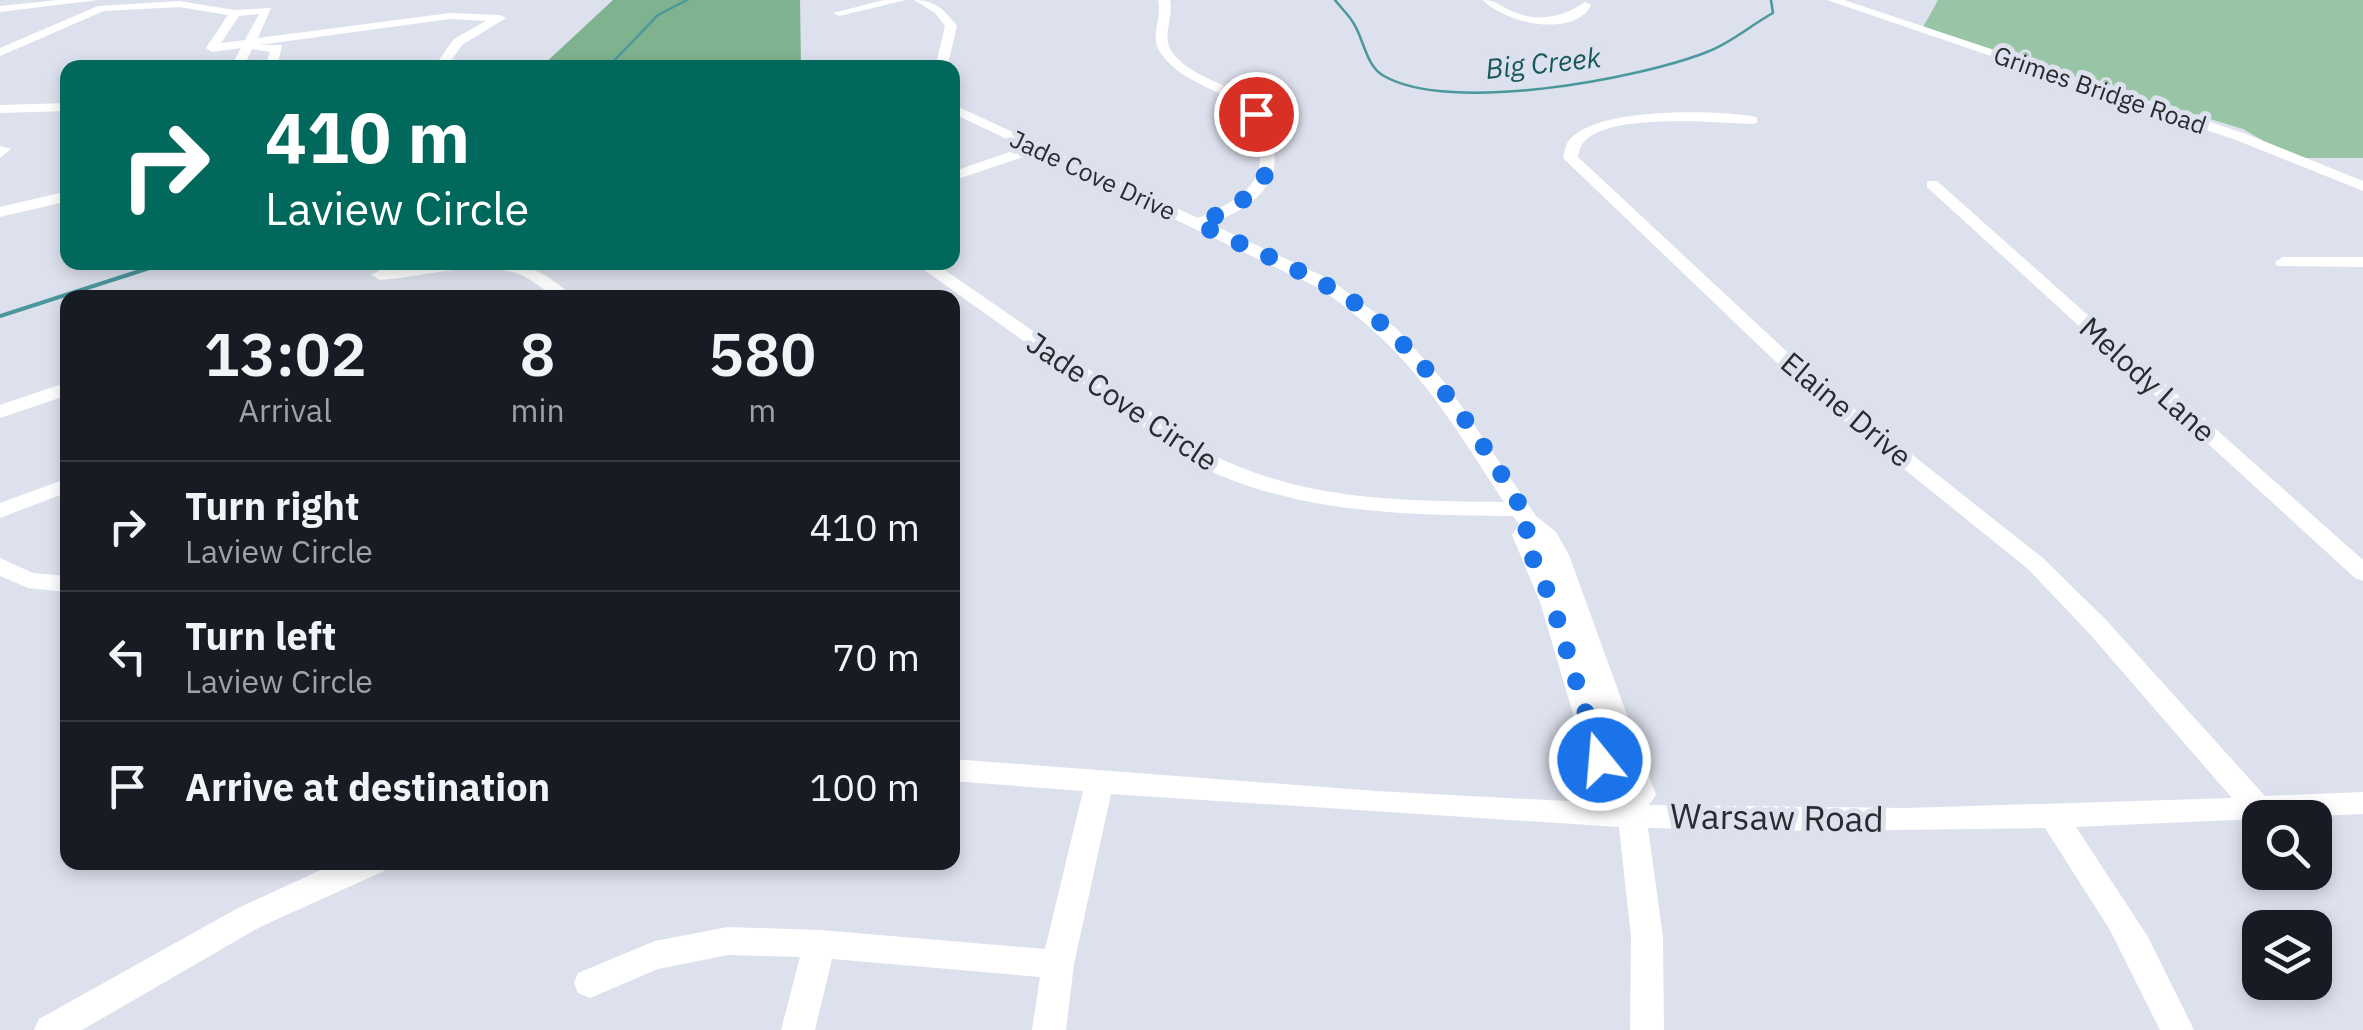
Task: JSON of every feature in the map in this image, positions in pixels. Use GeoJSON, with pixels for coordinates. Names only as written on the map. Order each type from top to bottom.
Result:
{"type":"FeatureCollection","features":[{"type":"Feature","properties":{"kind":"street"},"geometry":{"type":"LineString","coordinates":[[0,8],[69,0]]}},
{"type":"Feature","properties":{"kind":"street"},"geometry":{"type":"LineString","coordinates":[[0,22],[28,3],[92,0]]}},
{"type":"Feature","properties":{"kind":"street"},"geometry":{"type":"LineString","coordinates":[[839,14],[900,0]]}},
{"type":"Feature","properties":{"kind":"street"},"geometry":{"type":"LineString","coordinates":[[920,0],[939,11],[950,26],[943,60]]}},
{"type":"Feature","properties":{"kind":"street"},"geometry":{"type":"LineString","coordinates":[[1164,0],[1168,8],[1160,36],[1166,53],[1184,69],[1228,92],[1256,114],[1264,128],[1270,163],[1255,192],[1198,224]]}},
{"type":"Feature","properties":{"kind":"street"},"geometry":{"type":"LineString","coordinates":[[1489,0],[1497,10],[1519,21],[1566,18],[1583,10],[1585,4]]}},
{"type":"Feature","properties":{"kind":"street","name":"Grimes Bridge Road"},"geometry":{"type":"LineString","coordinates":[[1833,0],[2240,137],[2363,186]]}},
{"type":"Feature","properties":{"kind":"street"},"geometry":{"type":"LineString","coordinates":[[450,16],[455,1]]}},
{"type":"Feature","properties":{"kind":"street"},"geometry":{"type":"LineString","coordinates":[[1,41],[26,42],[93,11],[118,6],[179,4],[234,13],[267,10],[240,60]]}},
{"type":"Feature","properties":{"kind":"street"},"geometry":{"type":"LineString","coordinates":[[234,13],[212,48],[278,48],[273,60]]}},
{"type":"Feature","properties":{"kind":"street"},"geometry":{"type":"LineString","coordinates":[[247,47],[418,15],[500,18],[458,42],[444,60]]}},
{"type":"Feature","properties":{"kind":"street"},"geometry":{"type":"LineString","coordinates":[[0,110],[60,107]]}},
{"type":"Feature","properties":{"kind":"street","name":"Jade Cove Drive"},"geometry":{"type":"LineString","coordinates":[[960,112],[1323,283],[1377,318],[1413,355],[1484,447],[1526,517],[1546,535],[1557,587],[1576,642],[1611,794],[1630,810]]}},
{"type":"Feature","properties":{"kind":"street","name":"Elaine Drive"},"geometry":{"type":"LineString","coordinates":[[1752,120],[1609,123],[1575,138],[1569,148],[1570,158],[1807,382],[2036,564],[2097,626],[2252,800]]}},
{"type":"Feature","properties":{"kind":"street"},"geometry":{"type":"LineString","coordinates":[[960,174],[1036,148]]}},
{"type":"Feature","properties":{"kind":"street","name":"Melody Lane"},"geometry":{"type":"LineString","coordinates":[[1932,184],[2363,574]]}},
{"type":"Feature","properties":{"kind":"street"},"geometry":{"type":"LineString","coordinates":[[0,212],[60,198]]}},
{"type":"Feature","properties":{"kind":"street"},"geometry":{"type":"LineString","coordinates":[[2282,262],[2363,262]]}},
{"type":"Feature","properties":{"kind":"street"},"geometry":{"type":"LineString","coordinates":[[380,275],[425,270]]}},
{"type":"Feature","properties":{"kind":"street"},"geometry":{"type":"LineString","coordinates":[[521,270],[553,290]]}},
{"type":"Feature","properties":{"kind":"street","name":"Jade Cove Circle"},"geometry":{"type":"LineString","coordinates":[[932,270],[1205,460],[1246,480],[1356,502],[1526,517]]}},
{"type":"Feature","properties":{"kind":"street"},"geometry":{"type":"LineString","coordinates":[[0,412],[60,391]]}},
{"type":"Feature","properties":{"kind":"street"},"geometry":{"type":"LineString","coordinates":[[0,511],[60,487]]}},
{"type":"Feature","properties":{"kind":"street"},"geometry":{"type":"LineString","coordinates":[[0,566],[28,580],[60,583]]}},
{"type":"Feature","properties":{"kind":"street","name":"Warsaw Road"},"geometry":{"type":"LineString","coordinates":[[960,771],[1340,801],[1630,810],[2053,817],[2242,809]]}},
{"type":"Feature","properties":{"kind":"street"},"geometry":{"type":"LineString","coordinates":[[1049,1030],[1058,964],[1099,782]]}},
{"type":"Feature","properties":{"kind":"street","name":"Warsaw Road"},"geometry":{"type":"LineString","coordinates":[[2332,804],[2363,803]]}},
{"type":"Feature","properties":{"kind":"street"},"geometry":{"type":"LineString","coordinates":[[1630,810],[1648,937],[1647,1030]]}},
{"type":"Feature","properties":{"kind":"street"},"geometry":{"type":"LineString","coordinates":[[2053,817],[2138,947],[2176,1030]]}},
{"type":"Feature","properties":{"kind":"street"},"geometry":{"type":"LineString","coordinates":[[52,1030],[196,947],[356,870]]}},
{"type":"Feature","properties":{"kind":"street"},"geometry":{"type":"LineString","coordinates":[[590,983],[655,956],[728,941],[820,944],[1058,964]]}},
{"type":"Feature","properties":{"kind":"street"},"geometry":{"type":"LineString","coordinates":[[798,1030],[820,944]]}},
{"type":"Feature","properties":{"kind":"green space"},"geometry":{"type":"Polygon","coordinates":[[[613,0],[800,0],[801,60],[549,60],[613,0]]]}},
{"type":"Feature","properties":{"kind":"green space"},"geometry":{"type":"Polygon","coordinates":[[[1938,0],[2363,0],[2363,158],[2293,158],[2243,129],[1921,31],[1938,0]]]}},
{"type":"Feature","properties":{"kind":"waterway","name":"Big Creek"},"geometry":{"type":"LineString","coordinates":[[615,60],[658,15],[687,0]]}},
{"type":"Feature","properties":{"kind":"waterway","name":"Big Creek"},"geometry":{"type":"LineString","coordinates":[[1335,0],[1354,24],[1378,72],[1414,87],[1453,92],[1544,88],[1676,62],[1724,44],[1773,13],[1771,0]]}},
{"type":"Feature","properties":{"kind":"waterway","name":"Big Creek"},"geometry":{"type":"LineString","coordinates":[[81,290],[143,270]]}},
{"type":"Feature","properties":{"kind":"waterway","name":"Big Creek"},"geometry":{"type":"LineString","coordinates":[[0,316],[60,297]]}},
{"type":"Feature","properties":{"kind":"route"},"geometry":{"type":"LineString","coordinates":[[1256,114],[1264,128],[1270,163],[1264,181],[1242,202],[1198,224],[1323,283],[1377,318],[1413,355],[1484,447],[1530,524],[1523,536],[1552,602],[1600,760]]}}]}
